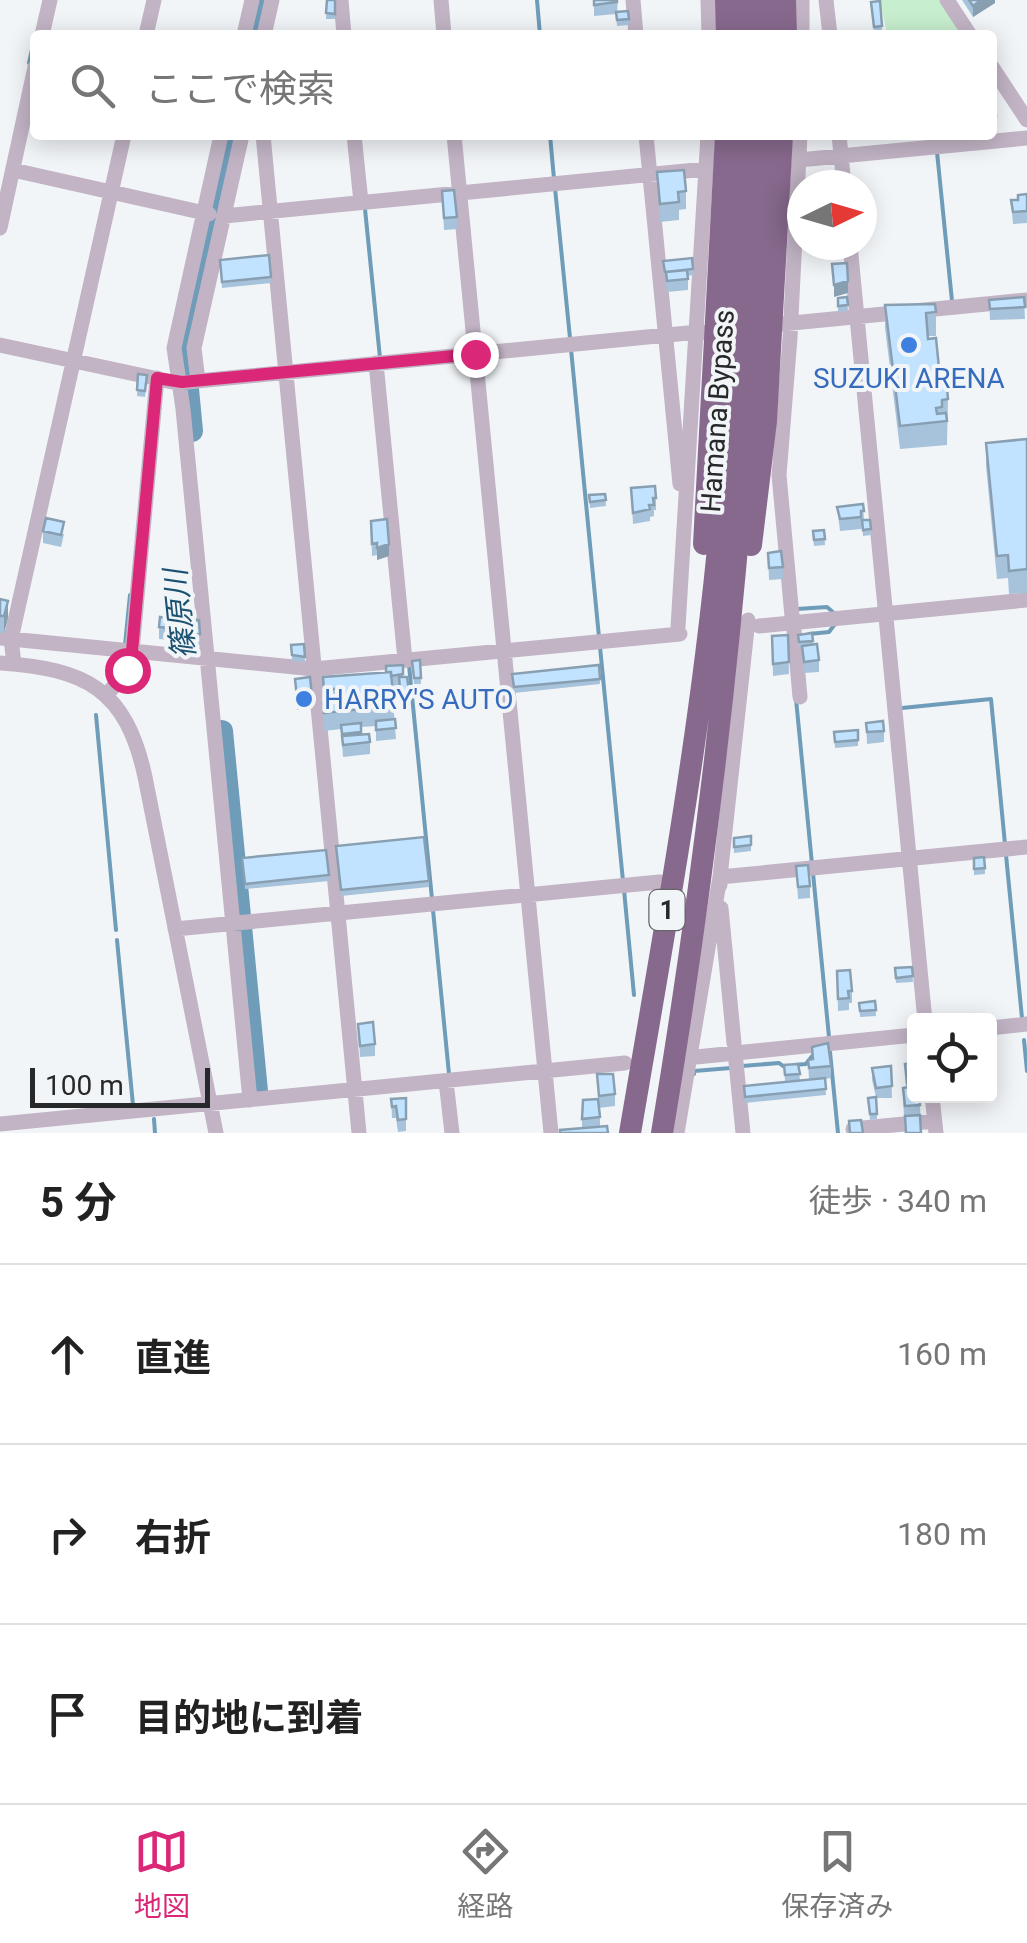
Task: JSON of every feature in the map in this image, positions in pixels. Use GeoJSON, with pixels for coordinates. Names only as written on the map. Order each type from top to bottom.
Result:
{"type":"FeatureCollection","features":[{"type":"Feature","properties":{"kind":"highway"},"geometry":{"type":"LineString","coordinates":[[726,0],[727,30]]}},
{"type":"Feature","properties":{"kind":"highway"},"geometry":{"type":"LineString","coordinates":[[747,30],[748,0]]}},
{"type":"Feature","properties":{"kind":"highway"},"geometry":{"type":"LineString","coordinates":[[766,30],[767,0]]}},
{"type":"Feature","properties":{"kind":"highway"},"geometry":{"type":"LineString","coordinates":[[786,0],[786,30]]}},
{"type":"Feature","properties":{"kind":"highway"},"geometry":{"type":"LineString","coordinates":[[712,689],[690,631],[707,464],[707,332],[726,140]]}},
{"type":"Feature","properties":{"kind":"highway","name":"Hamana Bypass"},"geometry":{"type":"LineString","coordinates":[[712,689],[744,140]]}},
{"type":"Feature","properties":{"kind":"highway","name":"Hamana Bypass"},"geometry":{"type":"LineString","coordinates":[[712,689],[747,420],[762,140]]}},
{"type":"Feature","properties":{"kind":"highway"},"geometry":{"type":"LineString","coordinates":[[712,689],[745,627],[782,323],[782,140]]}},
{"type":"Feature","properties":{"kind":"highway","name":"1"},"geometry":{"type":"LineString","coordinates":[[630,1133],[637,1062],[712,689]]}},
{"type":"Feature","properties":{"kind":"highway","name":"1"},"geometry":{"type":"LineString","coordinates":[[662,1133],[685,1058],[712,689]]}},
{"type":"Feature","properties":{"kind":"street"},"geometry":{"type":"LineString","coordinates":[[43,30],[50,0]]}},
{"type":"Feature","properties":{"kind":"street"},"geometry":{"type":"LineString","coordinates":[[147,30],[154,0]]}},
{"type":"Feature","properties":{"kind":"street"},"geometry":{"type":"LineString","coordinates":[[245,30],[252,0]]}},
{"type":"Feature","properties":{"kind":"street"},"geometry":{"type":"LineString","coordinates":[[265,30],[272,0]]}},
{"type":"Feature","properties":{"kind":"street"},"geometry":{"type":"LineString","coordinates":[[341,0],[344,30]]}},
{"type":"Feature","properties":{"kind":"street"},"geometry":{"type":"LineString","coordinates":[[440,0],[443,30]]}},
{"type":"Feature","properties":{"kind":"street"},"geometry":{"type":"LineString","coordinates":[[633,0],[636,30]]}},
{"type":"Feature","properties":{"kind":"street"},"geometry":{"type":"LineString","coordinates":[[708,0],[709,30]]}},
{"type":"Feature","properties":{"kind":"street"},"geometry":{"type":"LineString","coordinates":[[802,0],[802,30]]}},
{"type":"Feature","properties":{"kind":"street"},"geometry":{"type":"LineString","coordinates":[[826,0],[829,30]]}},
{"type":"Feature","properties":{"kind":"street"},"geometry":{"type":"LineString","coordinates":[[947,0],[967,30]]}},
{"type":"Feature","properties":{"kind":"street"},"geometry":{"type":"LineString","coordinates":[[997,75],[1027,120]]}},
{"type":"Feature","properties":{"kind":"street"},"geometry":{"type":"LineString","coordinates":[[0,228],[30,92]]}},
{"type":"Feature","properties":{"kind":"street"},"geometry":{"type":"LineString","coordinates":[[799,160],[1027,138]]}},
{"type":"Feature","properties":{"kind":"street"},"geometry":{"type":"LineString","coordinates":[[123,140],[6,639],[7,664],[62,670],[85,681],[106,696],[130,728],[142,760],[216,1133]]}},
{"type":"Feature","properties":{"kind":"street"},"geometry":{"type":"LineString","coordinates":[[216,216],[222,140]]}},
{"type":"Feature","properties":{"kind":"street"},"geometry":{"type":"LineString","coordinates":[[240,140],[174,348],[188,382],[183,409],[238,923],[250,1100]]}},
{"type":"Feature","properties":{"kind":"street"},"geometry":{"type":"LineString","coordinates":[[263,140],[359,1133]]}},
{"type":"Feature","properties":{"kind":"street"},"geometry":{"type":"LineString","coordinates":[[354,140],[360,202]]}},
{"type":"Feature","properties":{"kind":"street"},"geometry":{"type":"LineString","coordinates":[[455,140],[551,1133]]}},
{"type":"Feature","properties":{"kind":"street"},"geometry":{"type":"LineString","coordinates":[[647,140],[680,491],[687,492]]}},
{"type":"Feature","properties":{"kind":"street"},"geometry":{"type":"LineString","coordinates":[[690,631],[687,492],[707,332],[708,140]]}},
{"type":"Feature","properties":{"kind":"street"},"geometry":{"type":"LineString","coordinates":[[800,140],[782,323],[778,475],[800,697]]}},
{"type":"Feature","properties":{"kind":"street"},"geometry":{"type":"LineString","coordinates":[[840,140],[843,170]]}},
{"type":"Feature","properties":{"kind":"street"},"geometry":{"type":"LineString","coordinates":[[14,170],[216,216],[706,169]]}},
{"type":"Feature","properties":{"kind":"street"},"geometry":{"type":"LineString","coordinates":[[851,260],[924,1013]]}},
{"type":"Feature","properties":{"kind":"street"},"geometry":{"type":"LineString","coordinates":[[782,323],[1027,300]]}},
{"type":"Feature","properties":{"kind":"street"},"geometry":{"type":"LineString","coordinates":[[0,345],[188,382],[707,332]]}},
{"type":"Feature","properties":{"kind":"street"},"geometry":{"type":"LineString","coordinates":[[376,363],[405,660]]}},
{"type":"Feature","properties":{"kind":"street"},"geometry":{"type":"LineString","coordinates":[[106,696],[130,666],[133,651],[157,378]]}},
{"type":"Feature","properties":{"kind":"street"},"geometry":{"type":"LineString","coordinates":[[745,627],[1027,600]]}},
{"type":"Feature","properties":{"kind":"street"},"geometry":{"type":"LineString","coordinates":[[745,627],[793,623],[811,614],[833,619]]}},
{"type":"Feature","properties":{"kind":"street"},"geometry":{"type":"LineString","coordinates":[[678,1133],[685,1058],[720,877],[745,627]]}},
{"type":"Feature","properties":{"kind":"street"},"geometry":{"type":"LineString","coordinates":[[6,639],[314,669],[611,640],[631,631],[690,631]]}},
{"type":"Feature","properties":{"kind":"street"},"geometry":{"type":"LineString","coordinates":[[611,640],[633,646],[690,631]]}},
{"type":"Feature","properties":{"kind":"street"},"geometry":{"type":"LineString","coordinates":[[720,877],[1027,848]]}},
{"type":"Feature","properties":{"kind":"street"},"geometry":{"type":"LineString","coordinates":[[720,877],[734,1043]]}},
{"type":"Feature","properties":{"kind":"street"},"geometry":{"type":"LineString","coordinates":[[175,929],[659,882],[672,884]]}},
{"type":"Feature","properties":{"kind":"street"},"geometry":{"type":"LineString","coordinates":[[997,1027],[1027,1024]]}},
{"type":"Feature","properties":{"kind":"street"},"geometry":{"type":"LineString","coordinates":[[685,1058],[907,1036]]}},
{"type":"Feature","properties":{"kind":"street"},"geometry":{"type":"LineString","coordinates":[[685,1058],[734,1043],[791,1037],[814,1045]]}},
{"type":"Feature","properties":{"kind":"street"},"geometry":{"type":"LineString","coordinates":[[685,1058],[736,1062],[793,1057],[814,1045]]}},
{"type":"Feature","properties":{"kind":"street"},"geometry":{"type":"LineString","coordinates":[[0,1124],[57,1126],[210,1104],[637,1062]]}},
{"type":"Feature","properties":{"kind":"street"},"geometry":{"type":"LineString","coordinates":[[736,1062],[743,1133]]}},
{"type":"Feature","properties":{"kind":"street"},"geometry":{"type":"LineString","coordinates":[[446,1081],[452,1133]]}},
{"type":"Feature","properties":{"kind":"street"},"geometry":{"type":"LineString","coordinates":[[853,1128],[935,1127]]}},
{"type":"Feature","properties":{"kind":"green space"},"geometry":{"type":"Polygon","coordinates":[[[880,0],[943,0],[959,30],[886,30],[880,0]]]}},
{"type":"Feature","properties":{"kind":"building"},"geometry":{"type":"Polygon","coordinates":[[[327,0],[335,0],[335,14],[326,13],[327,0]]]}},
{"type":"Feature","properties":{"kind":"building"},"geometry":{"type":"Polygon","coordinates":[[[594,0],[617,0],[617,2],[594,5],[594,0]]]}},
{"type":"Feature","properties":{"kind":"building"},"geometry":{"type":"Polygon","coordinates":[[[880,1],[882,26],[874,27],[871,2],[880,1]]]}},
{"type":"Feature","properties":{"kind":"building"},"geometry":{"type":"Polygon","coordinates":[[[628,11],[629,19],[617,20],[616,12],[628,11]]]}},
{"type":"Feature","properties":{"kind":"building"},"geometry":{"type":"Polygon","coordinates":[[[684,170],[686,191],[678,192],[679,202],[660,204],[657,172],[684,170]]]}},
{"type":"Feature","properties":{"kind":"building"},"geometry":{"type":"Polygon","coordinates":[[[454,190],[457,217],[444,218],[442,191],[454,190]]]}},
{"type":"Feature","properties":{"kind":"building"},"geometry":{"type":"Polygon","coordinates":[[[1027,194],[1027,211],[1013,212],[1011,200],[1027,194]]]}},
{"type":"Feature","properties":{"kind":"building"},"geometry":{"type":"Polygon","coordinates":[[[269,255],[271,277],[222,282],[220,260],[269,255]]]}},
{"type":"Feature","properties":{"kind":"building"},"geometry":{"type":"Polygon","coordinates":[[[692,258],[693,269],[665,272],[663,261],[692,258]]]}},
{"type":"Feature","properties":{"kind":"building"},"geometry":{"type":"Polygon","coordinates":[[[847,263],[848,281],[834,285],[832,264],[847,263]]]}},
{"type":"Feature","properties":{"kind":"building"},"geometry":{"type":"Polygon","coordinates":[[[687,270],[688,279],[667,281],[666,272],[687,270]]]}},
{"type":"Feature","properties":{"kind":"building"},"geometry":{"type":"Polygon","coordinates":[[[847,297],[848,305],[838,306],[838,298],[847,297]]]}},
{"type":"Feature","properties":{"kind":"building"},"geometry":{"type":"Polygon","coordinates":[[[1024,297],[1025,307],[990,309],[989,300],[1024,297]]]}},
{"type":"Feature","properties":{"kind":"building"},"geometry":{"type":"Polygon","coordinates":[[[935,304],[936,312],[926,313],[928,339],[936,338],[940,378],[946,377],[948,399],[936,408],[937,414],[946,413],[947,421],[900,426],[885,305],[935,304]]]}},
{"type":"Feature","properties":{"kind":"building"},"geometry":{"type":"Polygon","coordinates":[[[138,374],[147,375],[145,391],[137,390],[138,374]]]}},
{"type":"Feature","properties":{"kind":"building"},"geometry":{"type":"Polygon","coordinates":[[[1027,439],[1027,569],[1009,571],[1008,555],[997,556],[986,443],[1027,439]]]}},
{"type":"Feature","properties":{"kind":"building"},"geometry":{"type":"Polygon","coordinates":[[[655,486],[654,505],[633,513],[631,488],[655,486]]]}},
{"type":"Feature","properties":{"kind":"building"},"geometry":{"type":"Polygon","coordinates":[[[605,494],[606,500],[590,502],[589,495],[605,494]]]}},
{"type":"Feature","properties":{"kind":"building"},"geometry":{"type":"Polygon","coordinates":[[[863,504],[861,517],[840,519],[837,507],[863,504]]]}},
{"type":"Feature","properties":{"kind":"building"},"geometry":{"type":"Polygon","coordinates":[[[46,518],[64,522],[61,535],[43,531],[46,518]]]}},
{"type":"Feature","properties":{"kind":"building"},"geometry":{"type":"Polygon","coordinates":[[[387,519],[389,544],[377,548],[377,543],[372,544],[371,521],[387,519]]]}},
{"type":"Feature","properties":{"kind":"building"},"geometry":{"type":"Polygon","coordinates":[[[862,520],[870,520],[871,529],[863,530],[862,520]]]}},
{"type":"Feature","properties":{"kind":"building"},"geometry":{"type":"Polygon","coordinates":[[[824,530],[825,539],[814,540],[813,531],[824,530]]]}},
{"type":"Feature","properties":{"kind":"building"},"geometry":{"type":"Polygon","coordinates":[[[781,551],[783,567],[769,568],[768,553],[781,551]]]}},
{"type":"Feature","properties":{"kind":"building"},"geometry":{"type":"Polygon","coordinates":[[[0,599],[8,601],[4,616],[0,616],[0,599]]]}},
{"type":"Feature","properties":{"kind":"building"},"geometry":{"type":"Polygon","coordinates":[[[160,617],[186,620],[185,629],[159,627],[160,617]]]}},
{"type":"Feature","properties":{"kind":"building"},"geometry":{"type":"Polygon","coordinates":[[[199,620],[200,634],[189,635],[188,621],[199,620]]]}},
{"type":"Feature","properties":{"kind":"building"},"geometry":{"type":"Polygon","coordinates":[[[812,633],[813,641],[799,642],[798,635],[812,633]]]}},
{"type":"Feature","properties":{"kind":"building"},"geometry":{"type":"Polygon","coordinates":[[[788,635],[789,662],[773,664],[772,636],[788,635]]]}},
{"type":"Feature","properties":{"kind":"building"},"geometry":{"type":"Polygon","coordinates":[[[304,644],[305,657],[292,655],[291,645],[304,644]]]}},
{"type":"Feature","properties":{"kind":"building"},"geometry":{"type":"Polygon","coordinates":[[[817,644],[819,660],[804,662],[802,646],[817,644]]]}},
{"type":"Feature","properties":{"kind":"building"},"geometry":{"type":"Polygon","coordinates":[[[420,660],[421,678],[414,678],[412,661],[420,660]]]}},
{"type":"Feature","properties":{"kind":"building"},"geometry":{"type":"Polygon","coordinates":[[[403,665],[403,674],[391,676],[391,672],[386,672],[386,666],[403,665]]]}},
{"type":"Feature","properties":{"kind":"building"},"geometry":{"type":"Polygon","coordinates":[[[599,665],[600,679],[514,687],[512,674],[599,665]]]}},
{"type":"Feature","properties":{"kind":"building"},"geometry":{"type":"Polygon","coordinates":[[[391,672],[394,706],[324,713],[323,703],[344,699],[343,688],[324,690],[323,677],[391,672]]]}},
{"type":"Feature","properties":{"kind":"building"},"geometry":{"type":"Polygon","coordinates":[[[310,677],[312,697],[297,698],[295,679],[310,677]]]}},
{"type":"Feature","properties":{"kind":"building"},"geometry":{"type":"Polygon","coordinates":[[[399,677],[407,677],[410,699],[401,700],[399,677]]]}},
{"type":"Feature","properties":{"kind":"building"},"geometry":{"type":"Polygon","coordinates":[[[395,719],[396,728],[376,730],[376,721],[395,719]]]}},
{"type":"Feature","properties":{"kind":"building"},"geometry":{"type":"Polygon","coordinates":[[[883,721],[884,731],[867,732],[866,723],[883,721]]]}},
{"type":"Feature","properties":{"kind":"building"},"geometry":{"type":"Polygon","coordinates":[[[361,723],[361,732],[342,734],[341,725],[361,723]]]}},
{"type":"Feature","properties":{"kind":"building"},"geometry":{"type":"Polygon","coordinates":[[[858,730],[858,740],[835,742],[834,732],[858,730]]]}},
{"type":"Feature","properties":{"kind":"building"},"geometry":{"type":"Polygon","coordinates":[[[369,734],[370,742],[343,745],[342,736],[369,734]]]}},
{"type":"Feature","properties":{"kind":"building"},"geometry":{"type":"Polygon","coordinates":[[[751,836],[751,845],[734,847],[734,838],[751,836]]]}},
{"type":"Feature","properties":{"kind":"building"},"geometry":{"type":"Polygon","coordinates":[[[424,837],[429,881],[341,890],[336,846],[424,837]]]}},
{"type":"Feature","properties":{"kind":"building"},"geometry":{"type":"Polygon","coordinates":[[[326,850],[329,875],[245,884],[242,858],[326,850]]]}},
{"type":"Feature","properties":{"kind":"building"},"geometry":{"type":"Polygon","coordinates":[[[984,857],[985,868],[974,869],[974,858],[984,857]]]}},
{"type":"Feature","properties":{"kind":"building"},"geometry":{"type":"Polygon","coordinates":[[[808,865],[810,886],[798,887],[796,866],[808,865]]]}},
{"type":"Feature","properties":{"kind":"building"},"geometry":{"type":"Polygon","coordinates":[[[912,967],[913,976],[896,978],[895,968],[912,967]]]}},
{"type":"Feature","properties":{"kind":"building"},"geometry":{"type":"Polygon","coordinates":[[[850,970],[852,991],[848,991],[849,998],[838,999],[837,971],[850,970]]]}},
{"type":"Feature","properties":{"kind":"building"},"geometry":{"type":"Polygon","coordinates":[[[875,1001],[876,1010],[860,1011],[859,1003],[875,1001]]]}},
{"type":"Feature","properties":{"kind":"building"},"geometry":{"type":"Polygon","coordinates":[[[373,1022],[375,1044],[360,1046],[358,1024],[373,1022]]]}},
{"type":"Feature","properties":{"kind":"building"},"geometry":{"type":"Polygon","coordinates":[[[828,1043],[831,1066],[809,1068],[812,1047],[828,1043]]]}},
{"type":"Feature","properties":{"kind":"building"},"geometry":{"type":"Polygon","coordinates":[[[798,1064],[800,1074],[785,1075],[784,1065],[798,1064]]]}},
{"type":"Feature","properties":{"kind":"building"},"geometry":{"type":"Polygon","coordinates":[[[891,1066],[892,1086],[876,1088],[872,1068],[891,1066]]]}},
{"type":"Feature","properties":{"kind":"building"},"geometry":{"type":"Polygon","coordinates":[[[597,1074],[613,1074],[615,1094],[599,1096],[597,1074]]]}},
{"type":"Feature","properties":{"kind":"building"},"geometry":{"type":"Polygon","coordinates":[[[825,1078],[826,1089],[745,1097],[744,1086],[825,1078]]]}},
{"type":"Feature","properties":{"kind":"building"},"geometry":{"type":"Polygon","coordinates":[[[907,1087],[907,1103],[920,1105],[905,1106],[903,1088],[907,1087]]]}},
{"type":"Feature","properties":{"kind":"building"},"geometry":{"type":"Polygon","coordinates":[[[876,1097],[877,1114],[870,1114],[868,1098],[876,1097]]]}},
{"type":"Feature","properties":{"kind":"building"},"geometry":{"type":"Polygon","coordinates":[[[406,1098],[406,1119],[398,1120],[391,1099],[406,1098]]]}},
{"type":"Feature","properties":{"kind":"building"},"geometry":{"type":"Polygon","coordinates":[[[598,1099],[600,1117],[582,1119],[583,1100],[598,1099]]]}},
{"type":"Feature","properties":{"kind":"building"},"geometry":{"type":"Polygon","coordinates":[[[920,1115],[921,1133],[906,1133],[905,1116],[920,1115]]]}},
{"type":"Feature","properties":{"kind":"building"},"geometry":{"type":"Polygon","coordinates":[[[861,1120],[863,1133],[850,1133],[849,1121],[861,1120]]]}},
{"type":"Feature","properties":{"kind":"building"},"geometry":{"type":"Polygon","coordinates":[[[607,1126],[608,1133],[560,1133],[560,1130],[607,1126]]]}},
{"type":"Feature","properties":{"kind":"waterway","name":"篠原川"},"geometry":{"type":"LineString","coordinates":[[255,30],[262,0]]}},
{"type":"Feature","properties":{"kind":"waterway"},"geometry":{"type":"LineString","coordinates":[[537,0],[540,30]]}},
{"type":"Feature","properties":{"kind":"waterway"},"geometry":{"type":"LineString","coordinates":[[29,63],[30,58]]}},
{"type":"Feature","properties":{"kind":"waterway","name":"篠原川"},"geometry":{"type":"LineString","coordinates":[[192,431],[184,347],[231,140]]}},
{"type":"Feature","properties":{"kind":"waterway"},"geometry":{"type":"LineString","coordinates":[[550,140],[554,179]]}},
{"type":"Feature","properties":{"kind":"waterway"},"geometry":{"type":"LineString","coordinates":[[937,152],[952,301]]}},
{"type":"Feature","properties":{"kind":"waterway"},"geometry":{"type":"LineString","coordinates":[[555,188],[570,338]]}},
{"type":"Feature","properties":{"kind":"waterway"},"geometry":{"type":"LineString","coordinates":[[365,209],[380,358]]}},
{"type":"Feature","properties":{"kind":"waterway"},"geometry":{"type":"LineString","coordinates":[[571,349],[599,637]]}},
{"type":"Feature","properties":{"kind":"waterway"},"geometry":{"type":"LineString","coordinates":[[125,645],[130,595]]}},
{"type":"Feature","properties":{"kind":"waterway"},"geometry":{"type":"LineString","coordinates":[[797,609],[827,607],[834,613]]}},
{"type":"Feature","properties":{"kind":"waterway"},"geometry":{"type":"LineString","coordinates":[[809,634],[829,632],[835,624]]}},
{"type":"Feature","properties":{"kind":"waterway"},"geometry":{"type":"LineString","coordinates":[[600,647],[623,881]]}},
{"type":"Feature","properties":{"kind":"waterway"},"geometry":{"type":"LineString","coordinates":[[409,665],[432,899]]}},
{"type":"Feature","properties":{"kind":"waterway"},"geometry":{"type":"LineString","coordinates":[[796,699],[812,864]]}},
{"type":"Feature","properties":{"kind":"waterway"},"geometry":{"type":"LineString","coordinates":[[902,708],[991,699],[1005,844]]}},
{"type":"Feature","properties":{"kind":"waterway"},"geometry":{"type":"LineString","coordinates":[[96,715],[116,930]]}},
{"type":"Feature","properties":{"kind":"waterway","name":"篠原川"},"geometry":{"type":"LineString","coordinates":[[222,731],[257,1091]]}},
{"type":"Feature","properties":{"kind":"waterway"},"geometry":{"type":"LineString","coordinates":[[1006,855],[1022,1018]]}},
{"type":"Feature","properties":{"kind":"waterway"},"geometry":{"type":"LineString","coordinates":[[813,873],[829,1037]]}},
{"type":"Feature","properties":{"kind":"waterway"},"geometry":{"type":"LineString","coordinates":[[624,890],[634,995]]}},
{"type":"Feature","properties":{"kind":"waterway"},"geometry":{"type":"LineString","coordinates":[[433,910],[449,1074]]}},
{"type":"Feature","properties":{"kind":"waterway"},"geometry":{"type":"LineString","coordinates":[[117,940],[133,1105]]}},
{"type":"Feature","properties":{"kind":"waterway"},"geometry":{"type":"LineString","coordinates":[[1024,1040],[1027,1071]]}},
{"type":"Feature","properties":{"kind":"waterway"},"geometry":{"type":"LineString","coordinates":[[830,1052],[838,1133]]}},
{"type":"Feature","properties":{"kind":"waterway"},"geometry":{"type":"LineString","coordinates":[[794,1065],[806,1064],[813,1055]]}},
{"type":"Feature","properties":{"kind":"waterway"},"geometry":{"type":"LineString","coordinates":[[742,1066],[783,1066]]}},
{"type":"Feature","properties":{"kind":"waterway"},"geometry":{"type":"LineString","coordinates":[[694,1074],[731,1068]]}},
{"type":"Feature","properties":{"kind":"waterway"},"geometry":{"type":"LineString","coordinates":[[154,1119],[155,1133]]}},
{"type":"Feature","properties":{"kind":"place","name":"SUZUKI ARENA"},"geometry":{"type":"Point","coordinates":[909,345]}},
{"type":"Feature","properties":{"kind":"place","name":"HARRY'S AUTO"},"geometry":{"type":"Point","coordinates":[304,699]}},
{"type":"Feature","properties":{"kind":"route"},"geometry":{"type":"LineString","coordinates":[[127,670],[134,658],[157,378],[182,382],[475,354]]}}]}
